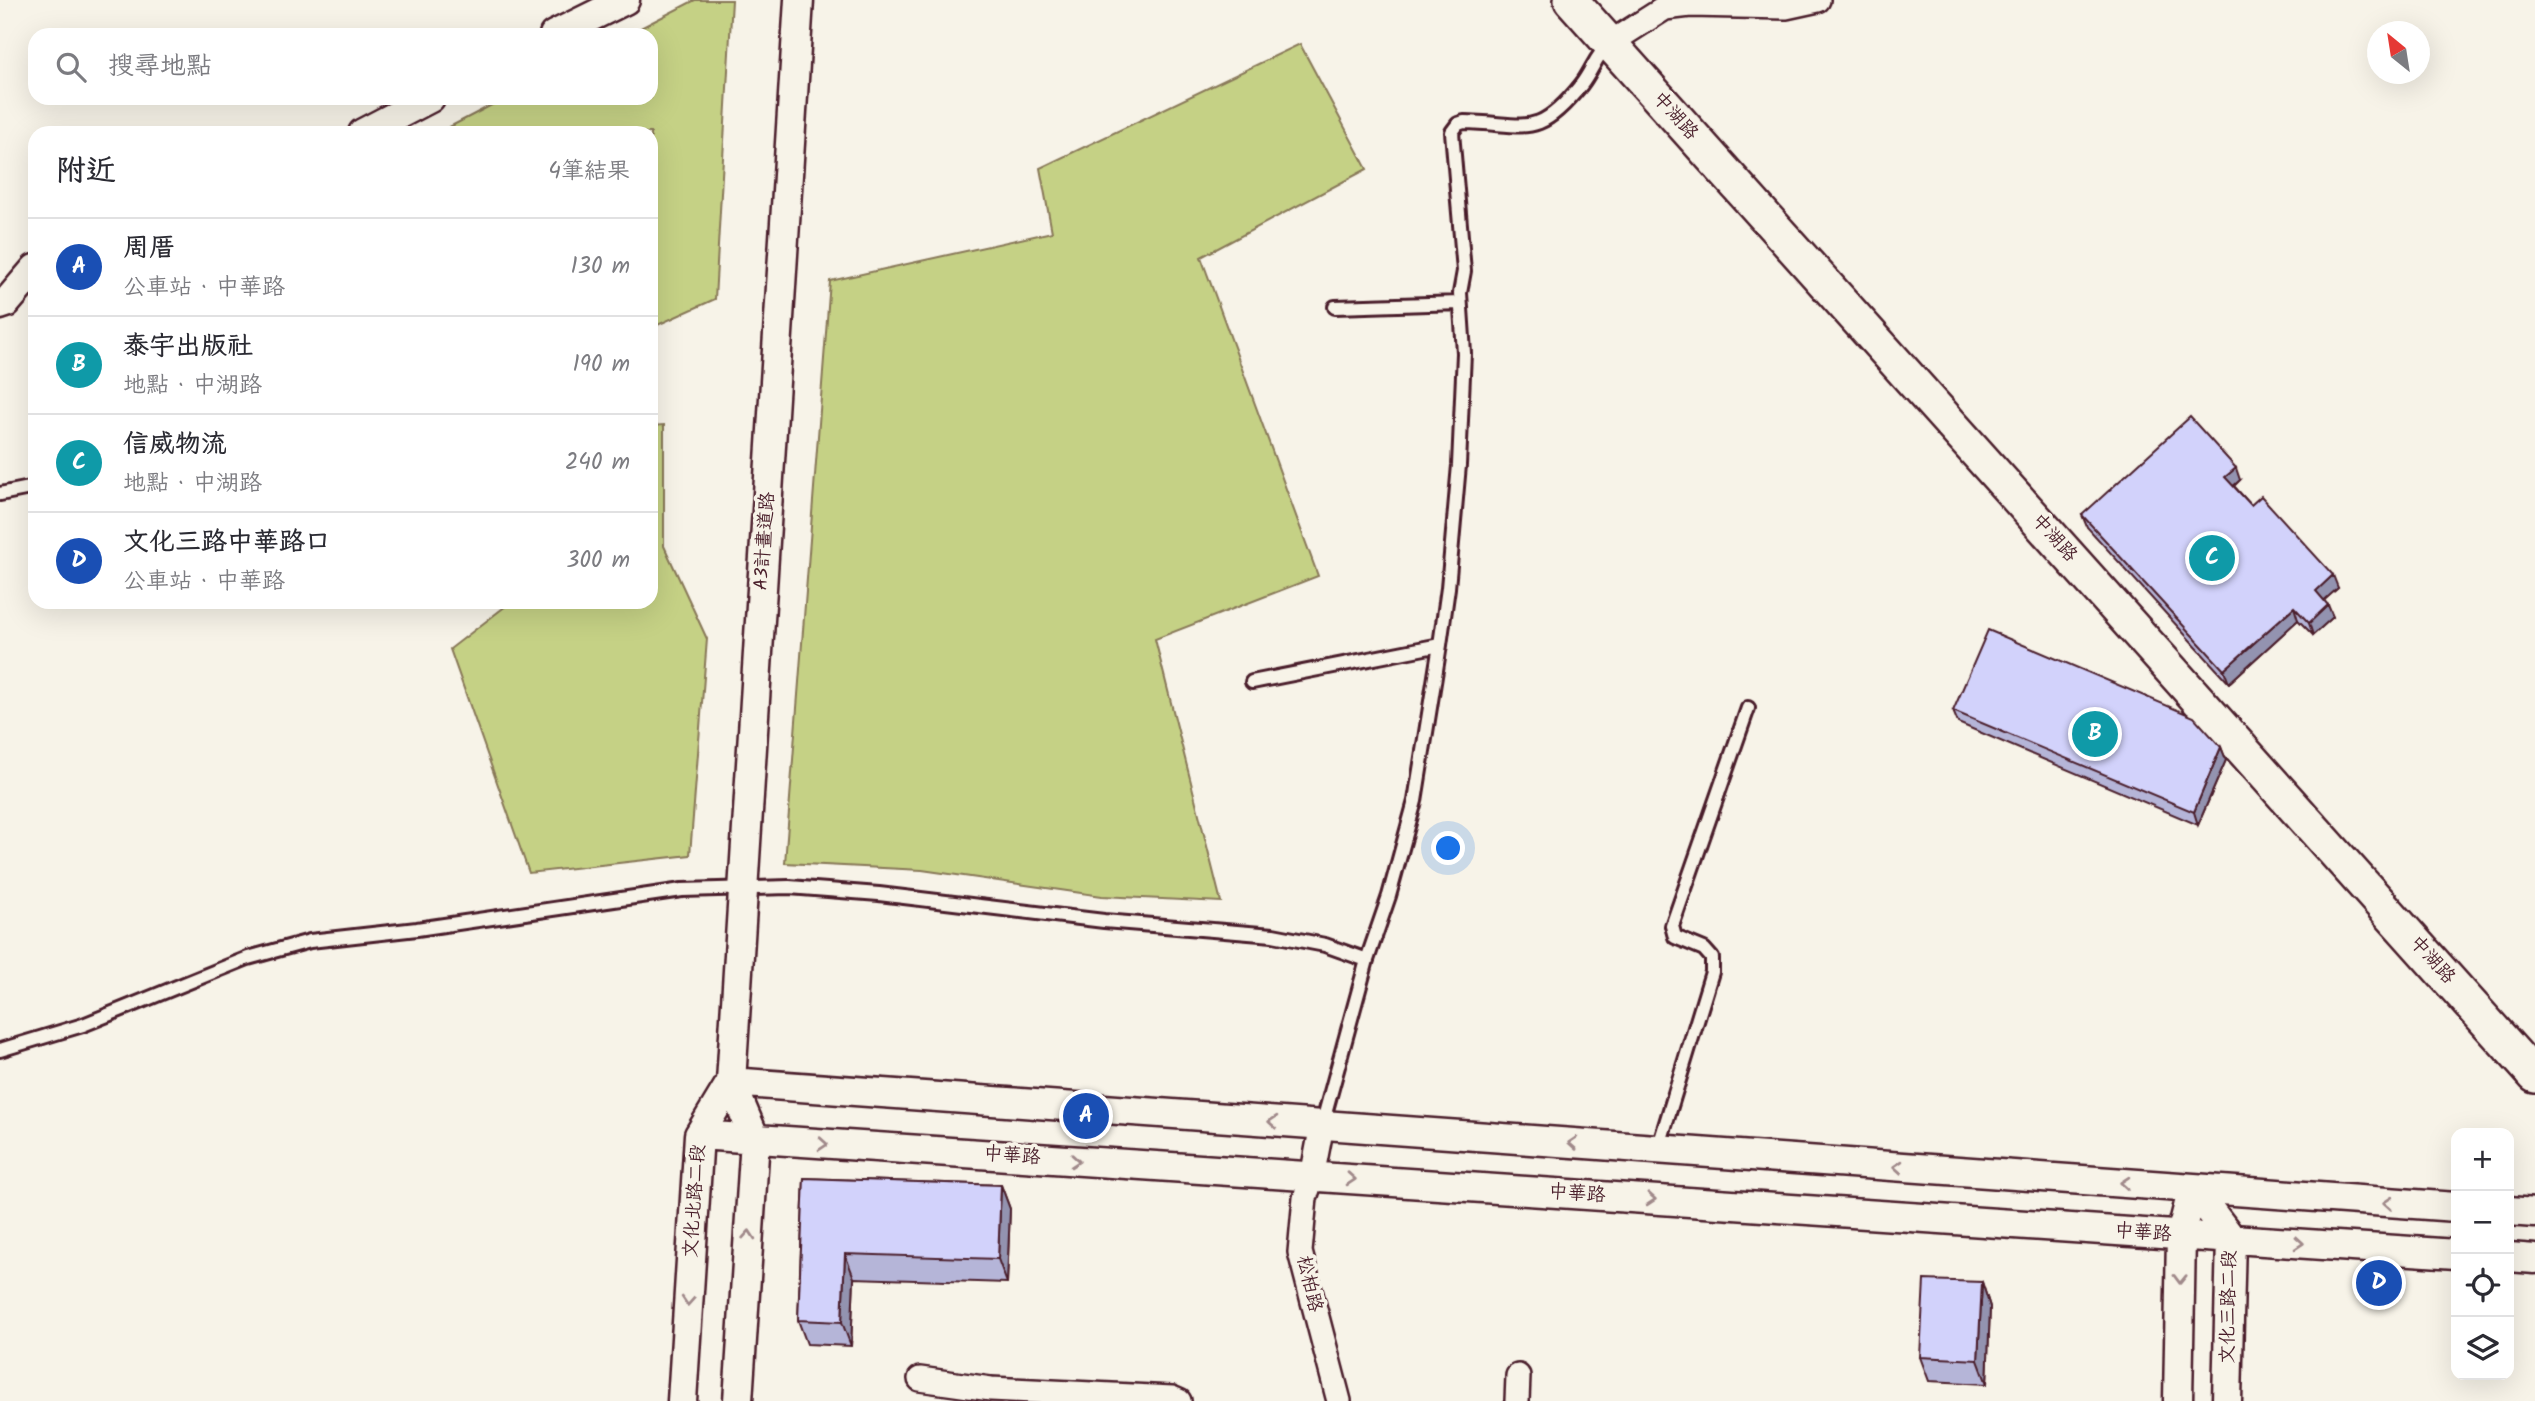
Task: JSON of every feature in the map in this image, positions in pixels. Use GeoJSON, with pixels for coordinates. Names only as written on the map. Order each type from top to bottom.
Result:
{"type":"FeatureCollection","features":[{"type":"Feature","properties":{"kind":"main road","name":"中湖路"},"geometry":{"type":"LineString","coordinates":[[1571,0],[2535,1076]]}},
{"type":"Feature","properties":{"kind":"street"},"geometry":{"type":"LineString","coordinates":[[568,28],[625,0]]}},
{"type":"Feature","properties":{"kind":"street","name":"A3計畫道路"},"geometry":{"type":"LineString","coordinates":[[731,1082],[799,0]]}},
{"type":"Feature","properties":{"kind":"street"},"geometry":{"type":"LineString","coordinates":[[1610,43],[1665,8],[1725,4],[1786,7],[1818,0]]}},
{"type":"Feature","properties":{"kind":"street"},"geometry":{"type":"LineString","coordinates":[[376,126],[417,105]]}},
{"type":"Feature","properties":{"kind":"street"},"geometry":{"type":"LineString","coordinates":[[0,306],[6,303],[28,277]]}},
{"type":"Feature","properties":{"kind":"street"},"geometry":{"type":"LineString","coordinates":[[738,1401],[755,1139],[731,1082],[2451,1208]]}},
{"type":"Feature","properties":{"kind":"street","name":"文化北路二段"},"geometry":{"type":"LineString","coordinates":[[682,1401],[699,1135],[731,1082]]}},
{"type":"Feature","properties":{"kind":"street","name":"松柏路"},"geometry":{"type":"LineString","coordinates":[[1322,1125],[1305,1198],[1300,1252],[1339,1401]]}},
{"type":"Feature","properties":{"kind":"street","name":"中華路"},"geometry":{"type":"LineString","coordinates":[[699,1135],[2451,1254]]}},
{"type":"Feature","properties":{"kind":"street"},"geometry":{"type":"LineString","coordinates":[[2178,1401],[2181,1235],[2193,1188]]}},
{"type":"Feature","properties":{"kind":"street","name":"文化三路二段"},"geometry":{"type":"LineString","coordinates":[[2193,1188],[2231,1238],[2227,1401]]}},
{"type":"Feature","properties":{"kind":"street"},"geometry":{"type":"LineString","coordinates":[[2514,1211],[2535,1213]]}},
{"type":"Feature","properties":{"kind":"street"},"geometry":{"type":"LineString","coordinates":[[2514,1257],[2535,1259]]}},
{"type":"Feature","properties":{"kind":"street"},"geometry":{"type":"LineString","coordinates":[[1517,1401],[1518,1376]]}},
{"type":"Feature","properties":{"kind":"street"},"geometry":{"type":"LineString","coordinates":[[920,1380],[991,1395],[1172,1398],[1179,1401]]}},
{"type":"Feature","properties":{"kind":"lane"},"geometry":{"type":"LineString","coordinates":[[1322,1125],[1367,960],[1389,896],[1415,801],[1448,588],[1459,464],[1464,353],[1460,303],[1464,271],[1452,132],[1458,124],[1464,122],[1516,127],[1532,126],[1546,120],[1583,83],[1597,57],[1610,43]]}},
{"type":"Feature","properties":{"kind":"lane"},"geometry":{"type":"LineString","coordinates":[[1335,307],[1460,303]]}},
{"type":"Feature","properties":{"kind":"lane"},"geometry":{"type":"LineString","coordinates":[[0,494],[28,488]]}},
{"type":"Feature","properties":{"kind":"lane"},"geometry":{"type":"LineString","coordinates":[[1252,682],[1440,645]]}},
{"type":"Feature","properties":{"kind":"lane"},"geometry":{"type":"LineString","coordinates":[[1658,1149],[1712,972],[1712,958],[1704,949],[1675,937],[1672,926],[1748,708]]}},
{"type":"Feature","properties":{"kind":"lane"},"geometry":{"type":"LineString","coordinates":[[0,1050],[83,1025],[248,958],[310,941],[417,929],[682,890],[789,887],[879,894],[1104,921],[1273,935],[1325,945],[1367,960]]}},
{"type":"Feature","properties":{"kind":"green space"},"geometry":{"type":"Polygon","coordinates":[[[695,0],[732,0],[715,299],[658,325],[658,126],[451,126],[492,105],[658,105],[658,28],[641,28],[695,0]]]}},
{"type":"Feature","properties":{"kind":"green space"},"geometry":{"type":"Polygon","coordinates":[[[1300,44],[1367,169],[1201,257],[1318,576],[1155,639],[1221,902],[1102,896],[922,870],[785,863],[830,281],[1052,232],[1040,168],[1300,44]]]}},
{"type":"Feature","properties":{"kind":"green space"},"geometry":{"type":"Polygon","coordinates":[[[658,425],[664,425],[664,546],[707,639],[690,855],[529,873],[450,649],[502,609],[658,609],[658,425]]]}},
{"type":"Feature","properties":{"kind":"building"},"geometry":{"type":"Polygon","coordinates":[[[2190,417],[2236,468],[2225,477],[2251,505],[2261,496],[2333,575],[2316,591],[2328,605],[2309,623],[2294,607],[2224,670],[2082,515],[2190,417]]]}},
{"type":"Feature","properties":{"kind":"building"},"geometry":{"type":"Polygon","coordinates":[[[1988,630],[2194,717],[2221,747],[2194,812],[1953,711],[1988,630]]]}},
{"type":"Feature","properties":{"kind":"building"},"geometry":{"type":"Polygon","coordinates":[[[804,1178],[1001,1185],[998,1259],[845,1254],[842,1322],[798,1320],[804,1178]]]}},
{"type":"Feature","properties":{"kind":"building"},"geometry":{"type":"Polygon","coordinates":[[[1924,1280],[1982,1282],[1978,1360],[1920,1357],[1924,1280]]]}},
{"type":"Feature","properties":{"kind":"place","name":"信威物流"},"geometry":{"type":"Point","coordinates":[2212,558]}},
{"type":"Feature","properties":{"kind":"place","name":"泰宇出版社"},"geometry":{"type":"Point","coordinates":[2095,734]}},
{"type":"Feature","properties":{"kind":"place","name":"周厝"},"geometry":{"type":"Point","coordinates":[1086,1116]}},
{"type":"Feature","properties":{"kind":"place","name":"文化三路中華路口"},"geometry":{"type":"Point","coordinates":[2379,1283]}}]}
